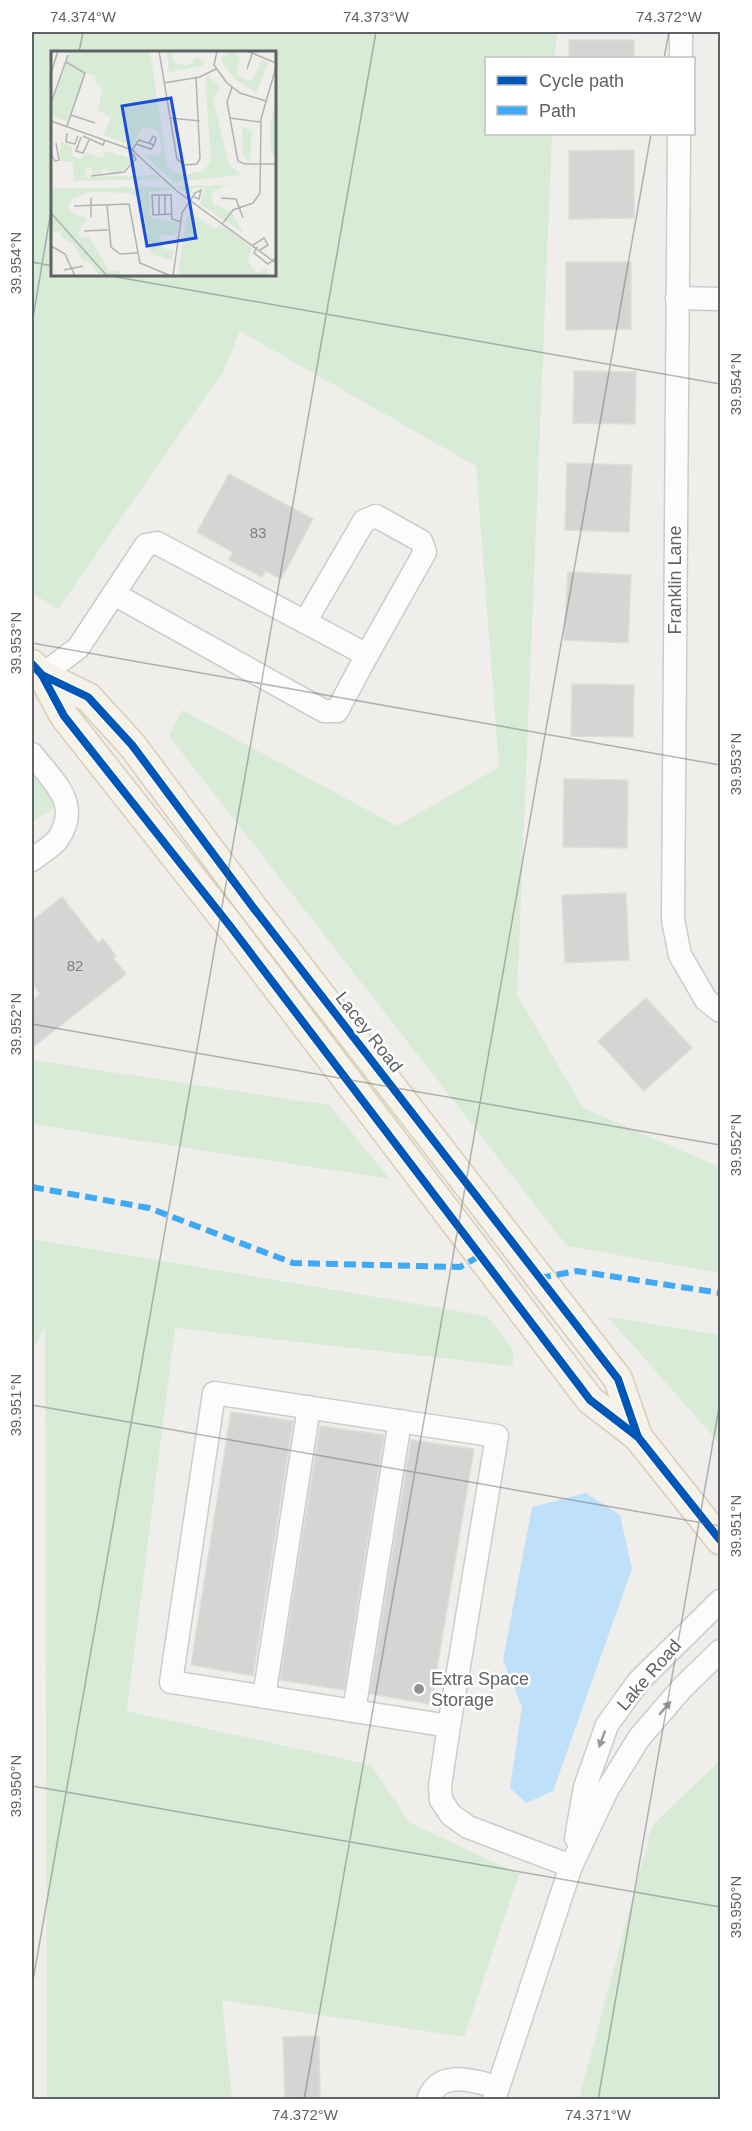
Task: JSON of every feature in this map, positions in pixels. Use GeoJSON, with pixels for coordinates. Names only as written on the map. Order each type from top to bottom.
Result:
{"type":"FeatureCollection","features":[{"type":"Feature","properties":{"kind":"main road","name":"Lacey Road"},"geometry":{"type":"LineString","coordinates":[[37,669],[88,697],[132,745],[252,906],[618,1379],[639,1437]]}},
{"type":"Feature","properties":{"kind":"main road","name":"Lacey Road"},"geometry":{"type":"LineString","coordinates":[[37,669],[64,716],[230,926],[590,1400],[639,1437],[720,1540]]}},
{"type":"Feature","properties":{"kind":"main road"},"geometry":{"type":"LineString","coordinates":[[230,926],[252,906]]}},
{"type":"Feature","properties":{"kind":"main road"},"geometry":{"type":"LineString","coordinates":[[309,1030],[333,1010]]}},
{"type":"Feature","properties":{"kind":"street"},"geometry":{"type":"LineString","coordinates":[[681,32],[681,57]]}},
{"type":"Feature","properties":{"kind":"street","name":"Franklin Lane"},"geometry":{"type":"LineString","coordinates":[[680,135],[673,920],[680,955],[706,1000],[720,1011]]}},
{"type":"Feature","properties":{"kind":"street"},"geometry":{"type":"LineString","coordinates":[[677,298],[720,299]]}},
{"type":"Feature","properties":{"kind":"street"},"geometry":{"type":"LineString","coordinates":[[114,594],[324,711],[337,711],[425,552],[421,541],[376,516],[364,521],[305,622]]}},
{"type":"Feature","properties":{"kind":"street"},"geometry":{"type":"LineString","coordinates":[[37,669],[78,648],[146,545],[157,543],[367,655]]}},
{"type":"Feature","properties":{"kind":"street"},"geometry":{"type":"LineString","coordinates":[[32,754],[66,797],[67,817],[57,841],[32,860]]}},
{"type":"Feature","properties":{"kind":"street"},"geometry":{"type":"LineString","coordinates":[[449,1726],[171,1682],[214,1393],[497,1436],[449,1726],[440,1786],[441,1800],[450,1815],[468,1827],[571,1866]]}},
{"type":"Feature","properties":{"kind":"street"},"geometry":{"type":"LineString","coordinates":[[264,1697],[309,1407]]}},
{"type":"Feature","properties":{"kind":"street"},"geometry":{"type":"LineString","coordinates":[[354,1711],[400,1421]]}},
{"type":"Feature","properties":{"kind":"street","name":"Lake Road"},"geometry":{"type":"LineString","coordinates":[[571,1866],[585,1787],[607,1725],[638,1682],[720,1600]]}},
{"type":"Feature","properties":{"kind":"street","name":"Lake Road"},"geometry":{"type":"LineString","coordinates":[[496,2093],[571,1866],[607,1790],[639,1738],[682,1688],[720,1651]]}},
{"type":"Feature","properties":{"kind":"street"},"geometry":{"type":"LineString","coordinates":[[428,2100],[432,2088],[441,2082],[456,2079],[468,2079],[496,2093]]}},
{"type":"Feature","properties":{"kind":"green space"},"geometry":{"type":"Polygon","coordinates":[[[32,32],[557,32],[555,57],[485,57],[485,135],[552,135],[517,995],[583,1108],[720,1167],[720,1273],[567,1246],[169,736],[182,710],[397,826],[499,767],[476,466],[240,331],[224,370],[58,609],[32,593],[32,32]]]}},
{"type":"Feature","properties":{"kind":"green space"},"geometry":{"type":"Polygon","coordinates":[[[32,771],[56,807],[32,822],[32,771]]]}},
{"type":"Feature","properties":{"kind":"green space"},"geometry":{"type":"Polygon","coordinates":[[[32,1060],[329,1105],[390,1179],[32,1124],[32,1060]]]}},
{"type":"Feature","properties":{"kind":"green space"},"geometry":{"type":"Polygon","coordinates":[[[32,1239],[487,1316],[513,1350],[513,1366],[175,1328],[127,1711],[371,1765],[410,1823],[519,1874],[464,2037],[222,2000],[232,2099],[47,2099],[45,1327],[32,1352],[32,1239]]]}},
{"type":"Feature","properties":{"kind":"green space"},"geometry":{"type":"Polygon","coordinates":[[[608,1317],[720,1335],[720,1444],[608,1317]]]}},
{"type":"Feature","properties":{"kind":"green space"},"geometry":{"type":"Polygon","coordinates":[[[720,1760],[720,2099],[579,2099],[652,1826],[720,1760]]]}},
{"type":"Feature","properties":{"kind":"water"},"geometry":{"type":"Polygon","coordinates":[[[586,1493],[620,1515],[632,1569],[553,1791],[526,1803],[510,1788],[522,1707],[503,1660],[532,1507],[586,1493]]]}},
{"type":"Feature","properties":{"kind":"building"},"geometry":{"type":"Polygon","coordinates":[[[569,40],[634,40],[634,57],[569,57],[569,40]]]}},
{"type":"Feature","properties":{"kind":"building"},"geometry":{"type":"Polygon","coordinates":[[[634,150],[634,218],[569,219],[569,151],[634,150]]]}},
{"type":"Feature","properties":{"kind":"building"},"geometry":{"type":"Polygon","coordinates":[[[566,262],[631,262],[631,329],[566,330],[566,262]]]}},
{"type":"Feature","properties":{"kind":"building"},"geometry":{"type":"Polygon","coordinates":[[[574,371],[636,372],[635,424],[573,423],[574,371]]]}},
{"type":"Feature","properties":{"kind":"building"},"geometry":{"type":"Polygon","coordinates":[[[567,463],[632,465],[629,532],[565,530],[567,463]]]}},
{"type":"Feature","properties":{"kind":"building"},"geometry":{"type":"Polygon","coordinates":[[[229,474],[313,519],[281,579],[266,571],[262,577],[229,560],[233,552],[197,532],[229,474]]]}},
{"type":"Feature","properties":{"kind":"building"},"geometry":{"type":"Polygon","coordinates":[[[568,572],[631,575],[628,643],[564,640],[568,572]]]}},
{"type":"Feature","properties":{"kind":"building"},"geometry":{"type":"Polygon","coordinates":[[[572,684],[634,685],[633,737],[571,736],[572,684]]]}},
{"type":"Feature","properties":{"kind":"building"},"geometry":{"type":"Polygon","coordinates":[[[564,779],[628,780],[627,848],[563,847],[564,779]]]}},
{"type":"Feature","properties":{"kind":"building"},"geometry":{"type":"Polygon","coordinates":[[[626,893],[629,960],[565,963],[562,895],[626,893]]]}},
{"type":"Feature","properties":{"kind":"building"},"geometry":{"type":"Polygon","coordinates":[[[62,897],[98,943],[103,939],[116,956],[113,958],[126,974],[32,1048],[32,1001],[40,994],[32,983],[32,921],[62,897]]]}},
{"type":"Feature","properties":{"kind":"building"},"geometry":{"type":"Polygon","coordinates":[[[646,998],[692,1048],[644,1091],[598,1041],[646,998]]]}},
{"type":"Feature","properties":{"kind":"building"},"geometry":{"type":"Polygon","coordinates":[[[231,1412],[293,1421],[253,1676],[191,1665],[231,1412]]]}},
{"type":"Feature","properties":{"kind":"building"},"geometry":{"type":"Polygon","coordinates":[[[320,1426],[384,1435],[344,1690],[280,1680],[320,1426]]]}},
{"type":"Feature","properties":{"kind":"building"},"geometry":{"type":"Polygon","coordinates":[[[411,1440],[474,1449],[431,1704],[370,1694],[411,1440]]]}},
{"type":"Feature","properties":{"kind":"building"},"geometry":{"type":"Polygon","coordinates":[[[319,2036],[320,2100],[285,2100],[283,2037],[319,2036]]]}},
{"type":"Feature","properties":{"kind":"marked path"},"geometry":{"type":"LineString","coordinates":[[32,1187],[149,1208],[293,1263],[460,1267],[480,1256]]}},
{"type":"Feature","properties":{"kind":"marked path"},"geometry":{"type":"LineString","coordinates":[[539,1278],[577,1271],[720,1293]]}},
{"type":"Feature","properties":{"kind":"cycle path"},"geometry":{"type":"LineString","coordinates":[[32,664],[42,675],[64,716],[230,926],[590,1400],[638,1437],[720,1540]]}},
{"type":"Feature","properties":{"kind":"cycle path"},"geometry":{"type":"LineString","coordinates":[[42,675],[88,697],[132,745],[252,906],[618,1379],[638,1437]]}},
{"type":"Feature","properties":{"kind":"place","name":"Extra Space Storage"},"geometry":{"type":"Point","coordinates":[419,1689]}}]}
